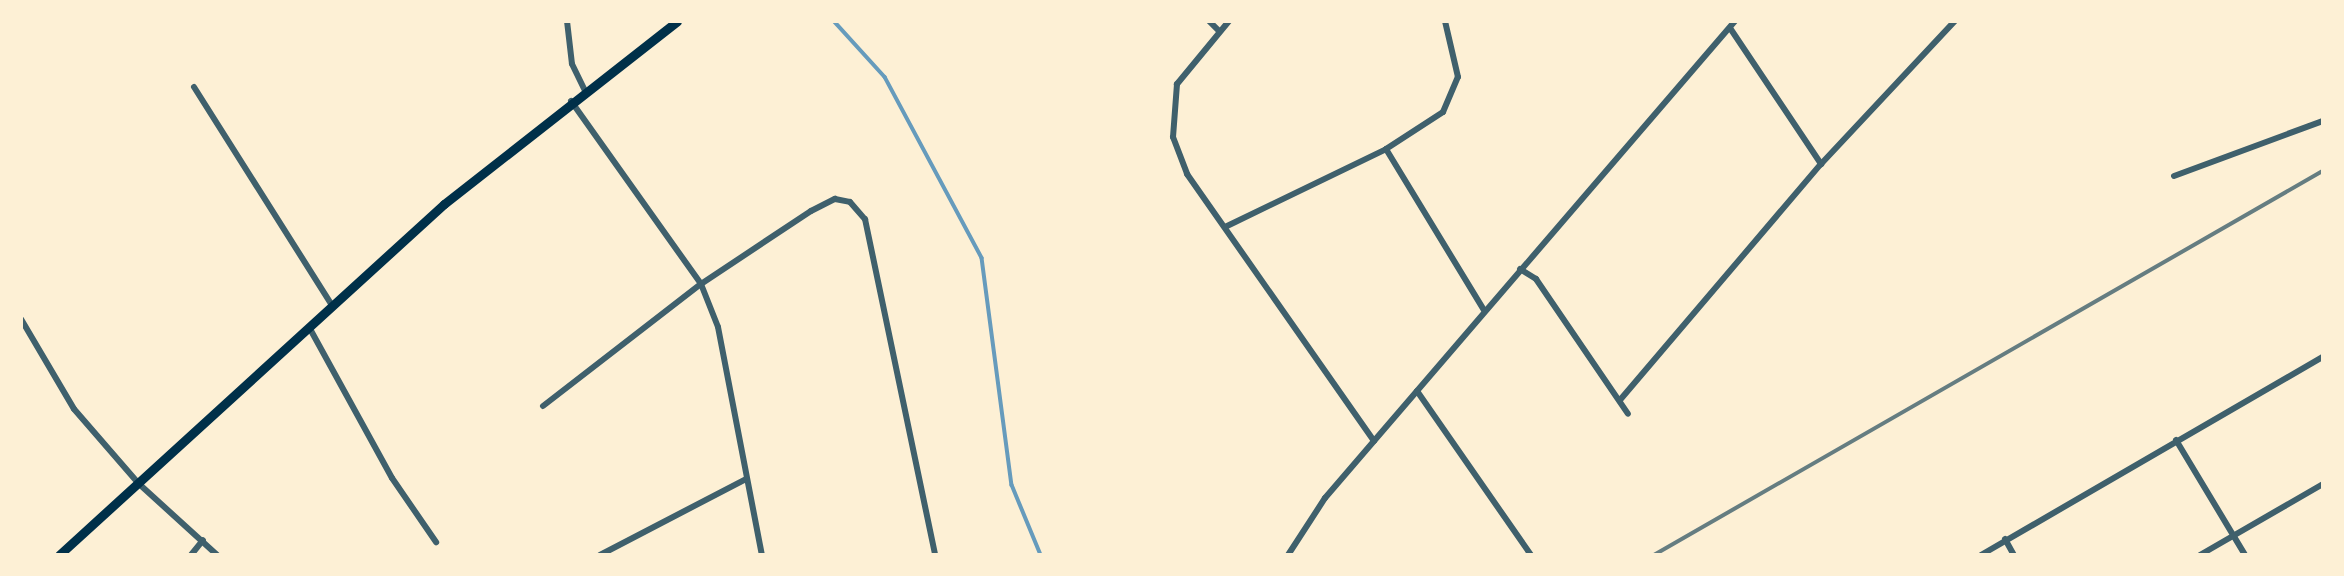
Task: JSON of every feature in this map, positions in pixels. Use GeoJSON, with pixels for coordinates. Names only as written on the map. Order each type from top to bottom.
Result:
{"type":"FeatureCollection","features":[{"type":"Feature","properties":{"kind":"main road"},"geometry":{"type":"LineString","coordinates":[[59,555],[332,305],[571,101],[665,24],[677,21]]}},
{"type":"Feature","properties":{"kind":"street"},"geometry":{"type":"LineString","coordinates":[[567,21],[572,64],[585,91]]}},
{"type":"Feature","properties":{"kind":"street"},"geometry":{"type":"LineString","coordinates":[[1209,21],[1218,30]]}},
{"type":"Feature","properties":{"kind":"street"},"geometry":{"type":"LineString","coordinates":[[1228,21],[1218,30],[1177,84],[1172,137],[1187,174],[1374,441]]}},
{"type":"Feature","properties":{"kind":"street"},"geometry":{"type":"LineString","coordinates":[[1225,227],[1386,149],[1443,112],[1454,95],[1458,77],[1445,21]]}},
{"type":"Feature","properties":{"kind":"street"},"geometry":{"type":"LineString","coordinates":[[1288,555],[1325,498],[1735,21]]}},
{"type":"Feature","properties":{"kind":"street"},"geometry":{"type":"LineString","coordinates":[[1620,400],[1821,164],[1955,21]]}},
{"type":"Feature","properties":{"kind":"street"},"geometry":{"type":"LineString","coordinates":[[1730,28],[1821,164]]}},
{"type":"Feature","properties":{"kind":"street"},"geometry":{"type":"LineString","coordinates":[[194,87],[332,305]]}},
{"type":"Feature","properties":{"kind":"street"},"geometry":{"type":"LineString","coordinates":[[571,101],[701,284],[719,327],[762,555]]}},
{"type":"Feature","properties":{"kind":"street"},"geometry":{"type":"LineString","coordinates":[[2174,176],[2323,121]]}},
{"type":"Feature","properties":{"kind":"street"},"geometry":{"type":"LineString","coordinates":[[1386,149],[1484,310]]}},
{"type":"Feature","properties":{"kind":"street"},"geometry":{"type":"LineString","coordinates":[[543,406],[701,284],[824,203],[850,202],[865,219],[935,555]]}},
{"type":"Feature","properties":{"kind":"street"},"geometry":{"type":"LineString","coordinates":[[1520,270],[1536,279],[1628,414]]}},
{"type":"Feature","properties":{"kind":"street"},"geometry":{"type":"LineString","coordinates":[[21,320],[74,409],[138,483],[217,555]]}},
{"type":"Feature","properties":{"kind":"street"},"geometry":{"type":"LineString","coordinates":[[309,327],[392,478],[436,542]]}},
{"type":"Feature","properties":{"kind":"street"},"geometry":{"type":"LineString","coordinates":[[1981,555],[2323,357]]}},
{"type":"Feature","properties":{"kind":"street"},"geometry":{"type":"LineString","coordinates":[[1417,391],[1531,555]]}},
{"type":"Feature","properties":{"kind":"street"},"geometry":{"type":"LineString","coordinates":[[2176,440],[2245,555]]}},
{"type":"Feature","properties":{"kind":"street"},"geometry":{"type":"LineString","coordinates":[[600,555],[746,479]]}},
{"type":"Feature","properties":{"kind":"street"},"geometry":{"type":"LineString","coordinates":[[2200,555],[2323,484]]}},
{"type":"Feature","properties":{"kind":"street"},"geometry":{"type":"LineString","coordinates":[[2005,539],[2014,555]]}},
{"type":"Feature","properties":{"kind":"street"},"geometry":{"type":"LineString","coordinates":[[191,555],[202,540]]}},
{"type":"Feature","properties":{"kind":"waterway"},"geometry":{"type":"LineString","coordinates":[[834,21],[885,77],[982,258],[1012,485],[1041,555]]}},
{"type":"Feature","properties":{"kind":"railway"},"geometry":{"type":"LineString","coordinates":[[1654,555],[2323,171]]}}]}
